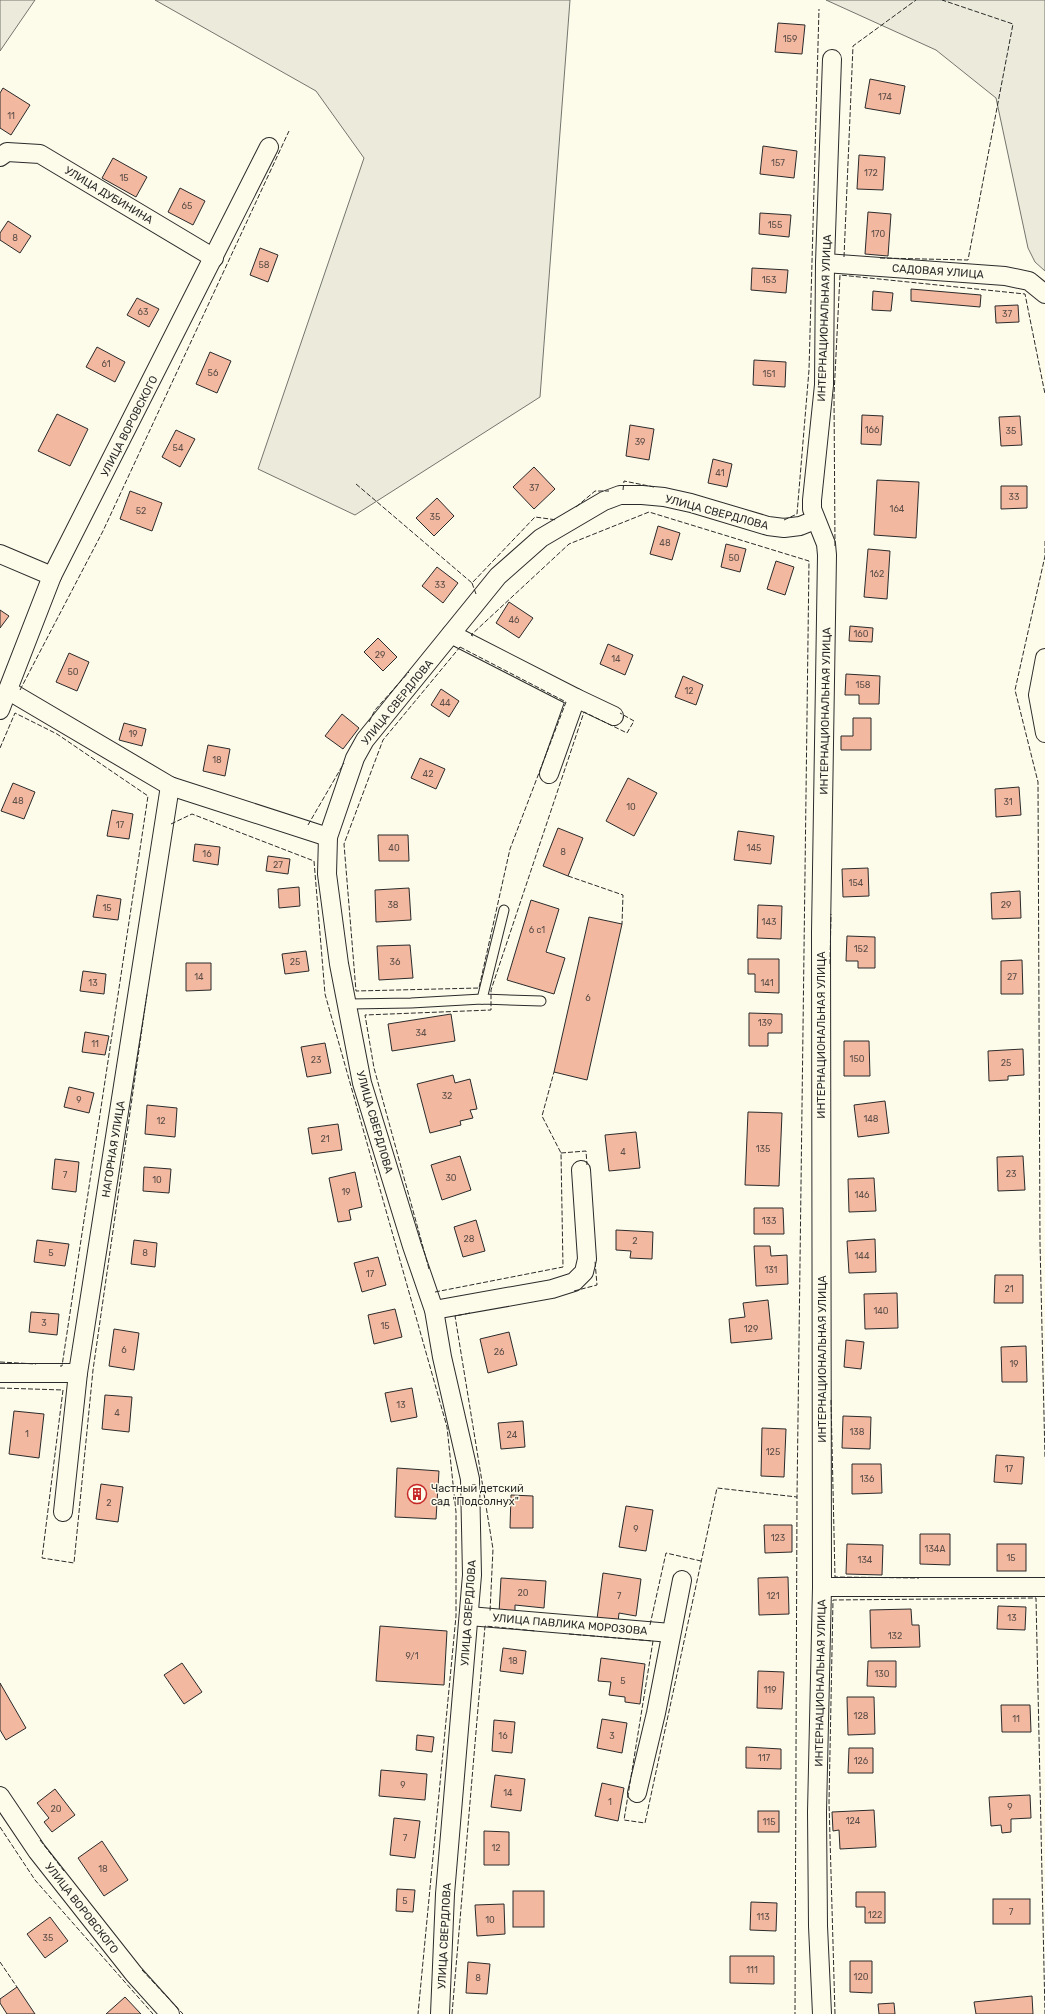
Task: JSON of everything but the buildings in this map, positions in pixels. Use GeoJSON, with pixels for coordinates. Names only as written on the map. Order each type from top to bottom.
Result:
{"type":"FeatureCollection","features":[{"type":"Feature","properties":{"kind":"street","name":"ИНТЕРНАЦИОНАЛЬНАЯ УЛИЦА"},"geometry":{"type":"LineString","coordinates":[[822,2014],[818,1926],[817,1812],[822,1587],[821,932],[828,555],[824,539],[815,520],[812,509],[812,500],[824,385],[825,263],[832,59]]}},
{"type":"Feature","properties":{"kind":"street","name":"УЛИЦА ВОРОВСКОГО"},"geometry":{"type":"LineString","coordinates":[[0,710],[9,691],[52,576],[269,147]]}},
{"type":"Feature","properties":{"kind":"street","name":"УЛИЦА ДУБИНИНА"},"geometry":{"type":"LineString","coordinates":[[0,157],[7,152],[40,154],[214,258]]}},
{"type":"Feature","properties":{"kind":"street","name":"САДОВАЯ УЛИЦА"},"geometry":{"type":"LineString","coordinates":[[825,263],[1005,276],[1029,281],[1045,294]]}},
{"type":"Feature","properties":{"kind":"street","name":"УЛИЦА СВЕРДЛОВА"},"geometry":{"type":"LineString","coordinates":[[440,2014],[445,1894],[472,1575],[470,1479],[442,1357],[434,1310],[412,1246],[362,1083],[348,1004],[339,964],[327,874],[328,837],[355,758],[365,740],[498,576],[513,561],[541,538],[604,501],[620,495],[664,497],[691,503],[768,526],[784,528],[800,526],[815,520]]}},
{"type":"Feature","properties":{"kind":"street"},"geometry":{"type":"LineString","coordinates":[[0,554],[52,576]]}},
{"type":"Feature","properties":{"kind":"street"},"geometry":{"type":"LineString","coordinates":[[451,634],[614,716]]}},
{"type":"Feature","properties":{"kind":"street"},"geometry":{"type":"LineString","coordinates":[[1045,658],[1038,695],[1045,733]]}},
{"type":"Feature","properties":{"kind":"street"},"geometry":{"type":"LineString","coordinates":[[9,691],[170,786],[328,837]]}},
{"type":"Feature","properties":{"kind":"street"},"geometry":{"type":"LineString","coordinates":[[549,774],[576,698]]}},
{"type":"Feature","properties":{"kind":"street","name":"НАГОРНАЯ УЛИЦА"},"geometry":{"type":"LineString","coordinates":[[62,1512],[78,1373],[170,786]]}},
{"type":"Feature","properties":{"kind":"street"},"geometry":{"type":"LineString","coordinates":[[434,1310],[552,1290],[574,1282],[584,1272],[587,1260],[581,1170]]}},
{"type":"Feature","properties":{"kind":"street"},"geometry":{"type":"LineString","coordinates":[[0,1373],[78,1373]]}},
{"type":"Feature","properties":{"kind":"street"},"geometry":{"type":"LineString","coordinates":[[637,1793],[656,1713],[682,1580]]}},
{"type":"Feature","properties":{"kind":"street"},"geometry":{"type":"LineString","coordinates":[[822,1587],[1045,1587]]}},
{"type":"Feature","properties":{"kind":"street","name":"УЛИЦА ПАВЛИКА МОРОЗОВА"},"geometry":{"type":"LineString","coordinates":[[469,1616],[671,1633]]}},
{"type":"Feature","properties":{"kind":"street","name":"УЛИЦА ВОРОВСКОГО"},"geometry":{"type":"LineString","coordinates":[[0,1796],[37,1851],[134,1974],[170,2014]]}},
{"type":"Feature","properties":{"kind":"lane"},"geometry":{"type":"LineString","coordinates":[[482,999],[504,910]]}},
{"type":"Feature","properties":{"kind":"lane"},"geometry":{"type":"LineString","coordinates":[[348,1004],[411,1003],[482,999],[541,1001]]}},
{"type":"Feature","properties":{"kind":"shaded area"},"geometry":{"type":"Polygon","coordinates":[[[0,0],[35,0],[0,51],[0,0]]]}},
{"type":"Feature","properties":{"kind":"shaded area"},"geometry":{"type":"Polygon","coordinates":[[[155,0],[570,0],[540,397],[355,515],[258,469],[364,158],[316,91],[155,0]]]}},
{"type":"Feature","properties":{"kind":"shaded area"},"geometry":{"type":"Polygon","coordinates":[[[826,0],[1045,0],[1045,271],[1035,262],[1028,248],[996,98],[936,50],[826,0]]]}},
{"type":"Feature","properties":{"kind":"fence"},"geometry":{"type":"LineString","coordinates":[[844,257],[853,46],[916,0]]}},
{"type":"Feature","properties":{"kind":"fence"},"geometry":{"type":"LineString","coordinates":[[880,258],[968,260],[1013,24],[942,0]]}},
{"type":"Feature","properties":{"kind":"fence"},"geometry":{"type":"LineString","coordinates":[[784,520],[797,514],[809,370],[819,9]]}},
{"type":"Feature","properties":{"kind":"fence"},"geometry":{"type":"LineString","coordinates":[[20,690],[103,531],[289,131]]}},
{"type":"Feature","properties":{"kind":"fence"},"geometry":{"type":"LineString","coordinates":[[835,546],[834,395],[840,275],[1025,294],[1045,394]]}},
{"type":"Feature","properties":{"kind":"fence"},"geometry":{"type":"LineString","coordinates":[[623,490],[624,481],[654,487]]}},
{"type":"Feature","properties":{"kind":"fence"},"geometry":{"type":"LineString","coordinates":[[356,484],[472,583],[535,517],[557,520]]}},
{"type":"Feature","properties":{"kind":"fence"},"geometry":{"type":"LineString","coordinates":[[576,507],[595,491],[609,491]]}},
{"type":"Feature","properties":{"kind":"fence"},"geometry":{"type":"LineString","coordinates":[[473,636],[471,635],[569,544],[649,512],[809,561],[797,1497]]}},
{"type":"Feature","properties":{"kind":"fence"},"geometry":{"type":"LineString","coordinates":[[1045,541],[1045,556],[1015,690],[1038,782],[1040,1243],[1045,1458]]}},
{"type":"Feature","properties":{"kind":"fence"},"geometry":{"type":"LineString","coordinates":[[472,583],[476,594]]}},
{"type":"Feature","properties":{"kind":"fence"},"geometry":{"type":"LineString","coordinates":[[460,647],[566,702],[510,849],[479,988],[356,991],[344,844],[383,740],[460,647]]}},
{"type":"Feature","properties":{"kind":"fence"},"geometry":{"type":"LineString","coordinates":[[369,722],[375,710],[409,672]]}},
{"type":"Feature","properties":{"kind":"fence"},"geometry":{"type":"LineString","coordinates":[[429,1269],[374,1068],[365,1015],[491,1010],[491,990],[584,712],[627,733],[634,721],[620,713]]}},
{"type":"Feature","properties":{"kind":"fence"},"geometry":{"type":"LineString","coordinates":[[0,748],[15,713],[57,734],[148,796],[62,1366],[60,1366]]}},
{"type":"Feature","properties":{"kind":"fence"},"geometry":{"type":"LineString","coordinates":[[308,825],[344,763]]}},
{"type":"Feature","properties":{"kind":"fence"},"geometry":{"type":"LineString","coordinates":[[171,824],[192,814],[314,861],[325,994],[447,1427],[456,1512],[456,1616],[418,2014]]}},
{"type":"Feature","properties":{"kind":"fence"},"geometry":{"type":"LineString","coordinates":[[568,876],[623,895],[622,924]]}},
{"type":"Feature","properties":{"kind":"fence"},"geometry":{"type":"LineString","coordinates":[[830,964],[831,914]]}},
{"type":"Feature","properties":{"kind":"fence"},"geometry":{"type":"LineString","coordinates":[[0,1388],[63,1390],[42,1558],[74,1563],[93,1370],[147,994]]}},
{"type":"Feature","properties":{"kind":"fence"},"geometry":{"type":"LineString","coordinates":[[435,1292],[563,1267],[561,1153],[542,1116],[554,1072]]}},
{"type":"Feature","properties":{"kind":"fence"},"geometry":{"type":"LineString","coordinates":[[561,1153],[586,1151],[587,1165]]}},
{"type":"Feature","properties":{"kind":"fence"},"geometry":{"type":"LineString","coordinates":[[574,1291],[597,1285],[595,1261]]}},
{"type":"Feature","properties":{"kind":"fence"},"geometry":{"type":"LineString","coordinates":[[470,1313],[455,1316],[493,1549],[490,1612]]}},
{"type":"Feature","properties":{"kind":"fence"},"geometry":{"type":"LineString","coordinates":[[0,1362],[36,1364]]}},
{"type":"Feature","properties":{"kind":"fence"},"geometry":{"type":"LineString","coordinates":[[831,1400],[835,1577],[919,1578]]}},
{"type":"Feature","properties":{"kind":"fence"},"geometry":{"type":"LineString","coordinates":[[569,1634],[653,1641],[624,1820],[645,1823],[717,1488],[797,1497],[795,2014]]}},
{"type":"Feature","properties":{"kind":"fence"},"geometry":{"type":"LineString","coordinates":[[650,1625],[666,1553],[701,1561]]}},
{"type":"Feature","properties":{"kind":"fence"},"geometry":{"type":"LineString","coordinates":[[835,2014],[829,1802],[833,1600],[1036,1598],[1045,2014]]}},
{"type":"Feature","properties":{"kind":"fence"},"geometry":{"type":"LineString","coordinates":[[452,2014],[485,1626],[536,1631]]}},
{"type":"Feature","properties":{"kind":"fence"},"geometry":{"type":"LineString","coordinates":[[0,1827],[35,1880],[153,2014]]}},
{"type":"Feature","properties":{"kind":"fence"},"geometry":{"type":"LineString","coordinates":[[40,1840],[64,1871]]}},
{"type":"Feature","properties":{"kind":"fence"},"geometry":{"type":"LineString","coordinates":[[0,1962],[17,1987]]}},
{"type":"Feature","properties":{"kind":"fence"},"geometry":{"type":"LineString","coordinates":[[142,1970],[183,2014]]}},
{"type":"Feature","properties":{"kind":"place","name":"Частный детский сад \"Подсолнух\""},"geometry":{"type":"Point","coordinates":[417,1494]}}]}
